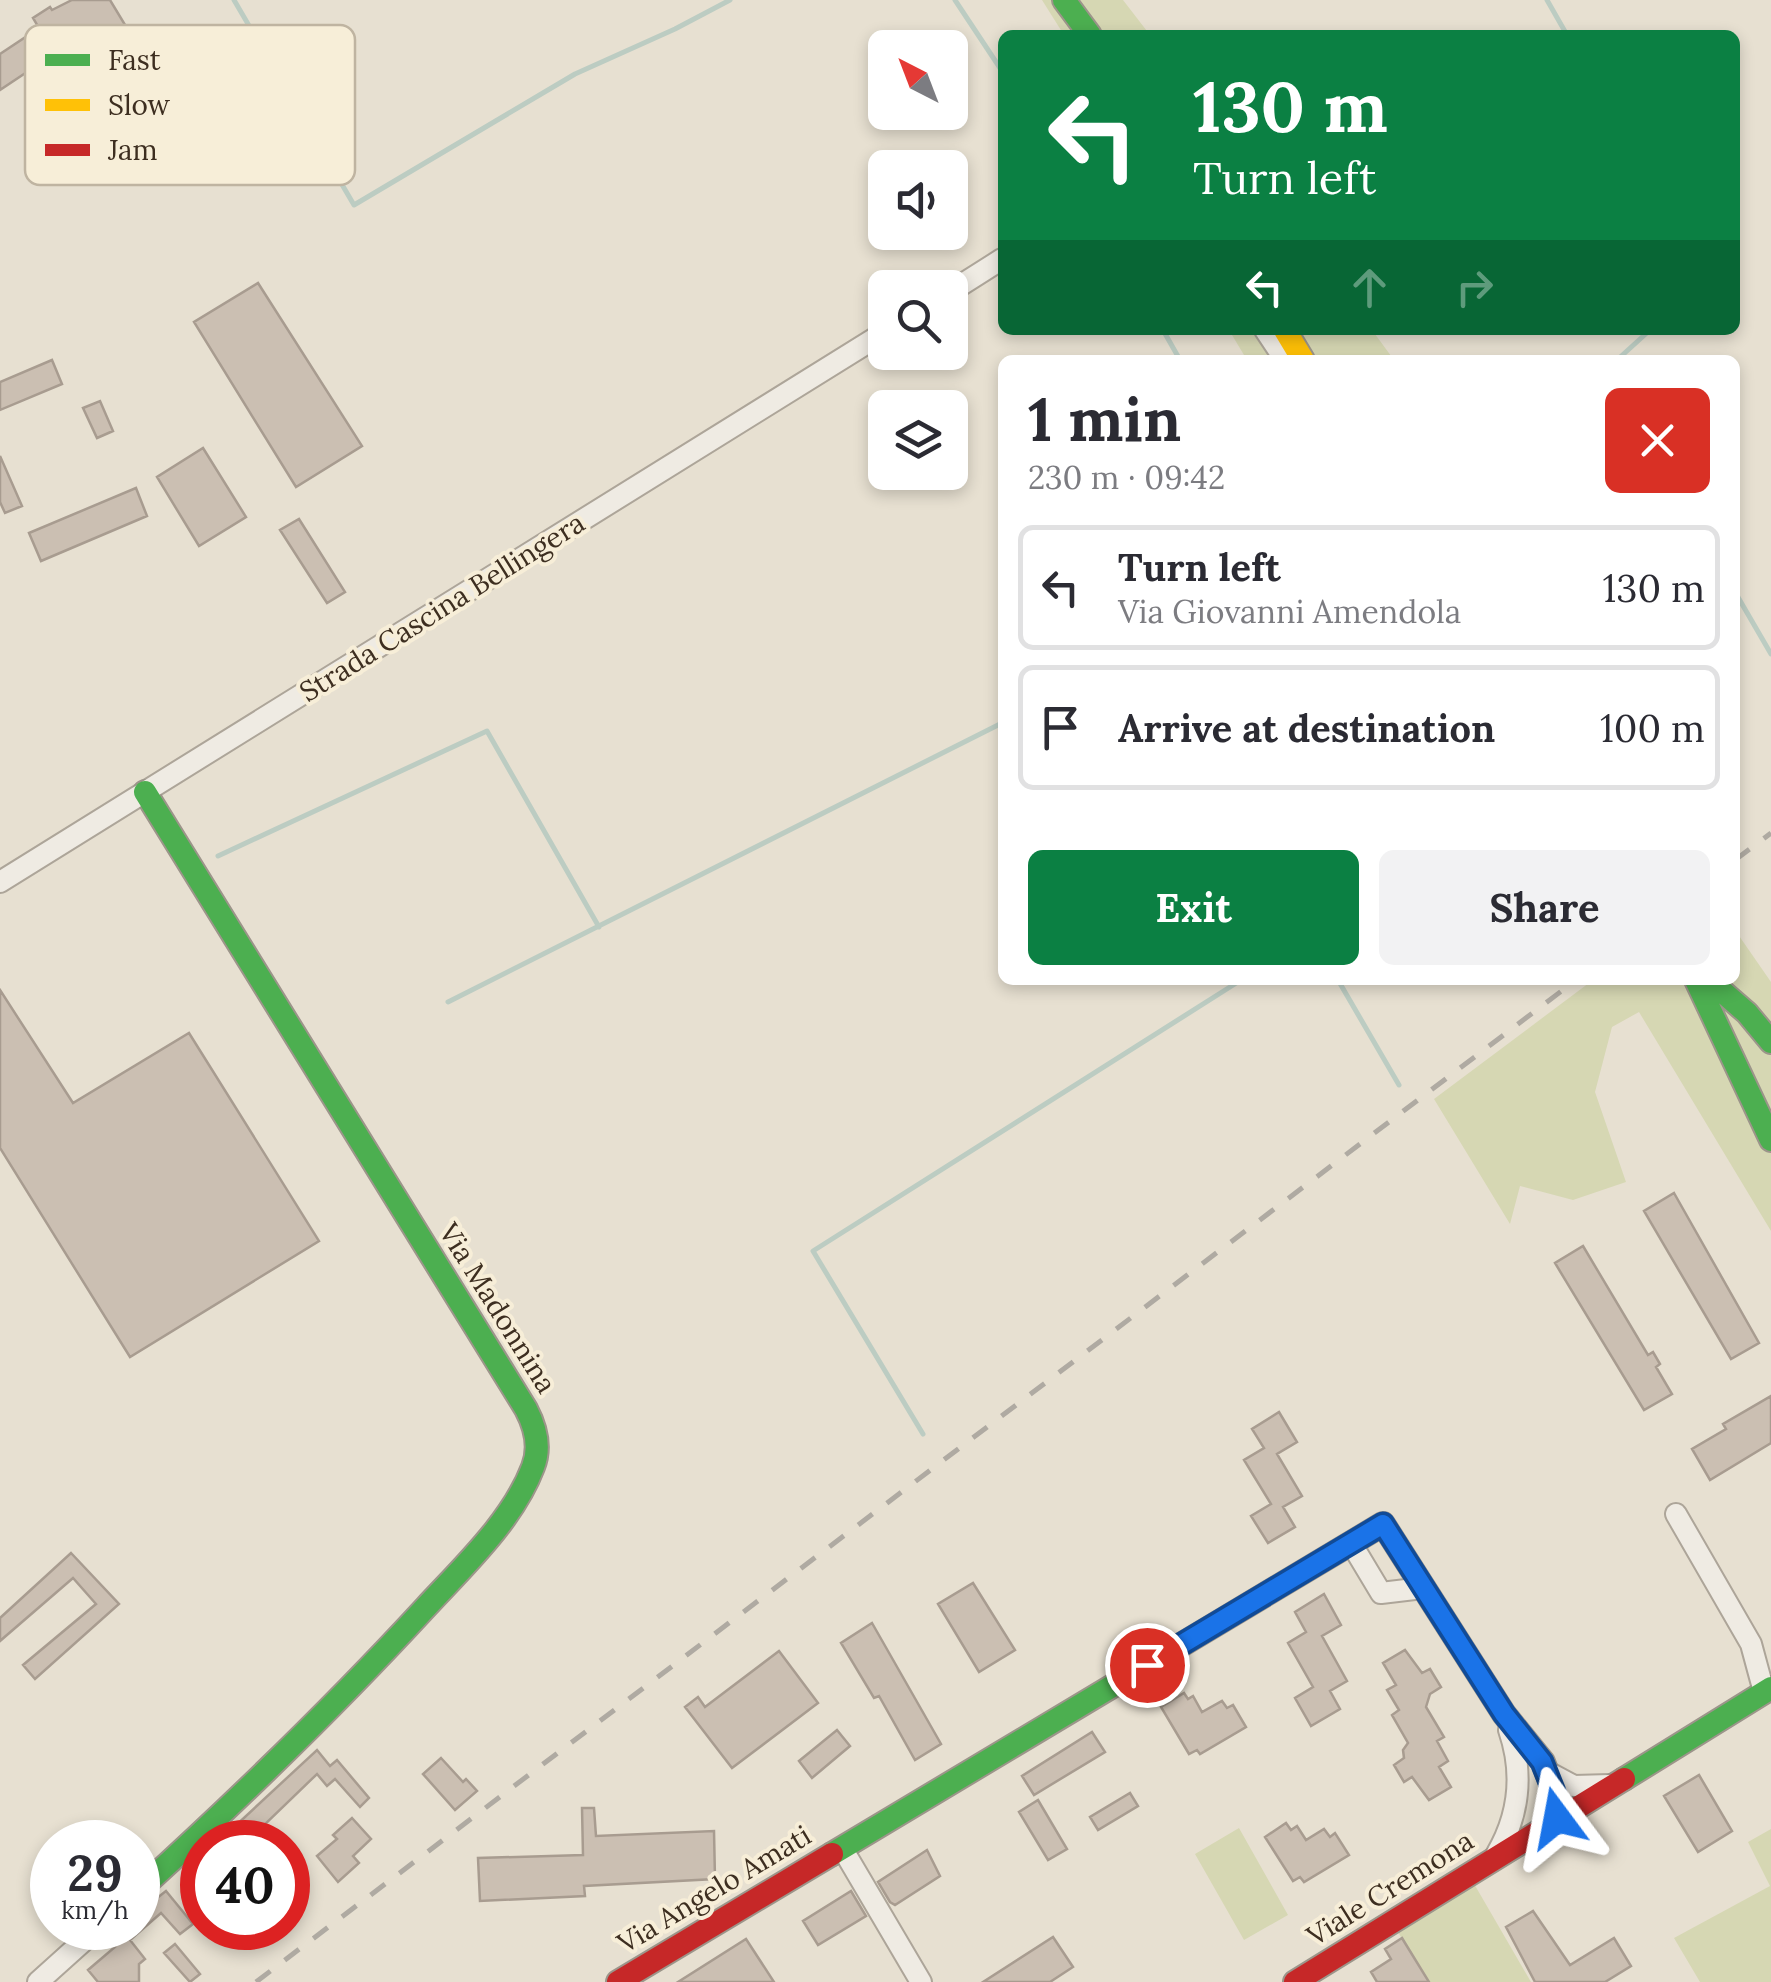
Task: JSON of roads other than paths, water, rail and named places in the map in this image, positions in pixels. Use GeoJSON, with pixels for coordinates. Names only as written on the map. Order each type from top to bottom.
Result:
{"type":"FeatureCollection","features":[{"type":"Feature","properties":{"kind":"street"},"geometry":{"type":"LineString","coordinates":[[1050,0],[1068,30]]}},
{"type":"Feature","properties":{"kind":"street"},"geometry":{"type":"LineString","coordinates":[[1064,0],[1086,30]]}},
{"type":"Feature","properties":{"kind":"street"},"geometry":{"type":"LineString","coordinates":[[968,281],[998,262]]}},
{"type":"Feature","properties":{"kind":"street","name":"Strada Cascina Bellingera"},"geometry":{"type":"LineString","coordinates":[[0,882],[868,343]]}},
{"type":"Feature","properties":{"kind":"street","name":"Via Madonnina"},"geometry":{"type":"LineString","coordinates":[[144,792],[526,1408],[538,1446],[526,1484],[480,1544],[355,1686],[160,1871]]}},
{"type":"Feature","properties":{"kind":"street"},"geometry":{"type":"LineString","coordinates":[[1700,985],[1771,1140]]}},
{"type":"Feature","properties":{"kind":"street"},"geometry":{"type":"LineString","coordinates":[[1701,985],[1771,1089]]}},
{"type":"Feature","properties":{"kind":"street"},"geometry":{"type":"LineString","coordinates":[[1715,985],[1747,1013],[1771,1042]]}},
{"type":"Feature","properties":{"kind":"street"},"geometry":{"type":"LineString","coordinates":[[1676,1514],[1751,1644],[1767,1690]]}},
{"type":"Feature","properties":{"kind":"street","name":"Via Angelo Amati"},"geometry":{"type":"LineString","coordinates":[[618,1982],[1383,1524],[1423,1588]]}},
{"type":"Feature","properties":{"kind":"street"},"geometry":{"type":"LineString","coordinates":[[1351,1542],[1381,1593],[1423,1588],[1504,1714],[1542,1762],[1554,1792],[1554,1820],[1518,1802]]}},
{"type":"Feature","properties":{"kind":"street","name":"Viale Cremona"},"geometry":{"type":"LineString","coordinates":[[1296,1982],[1767,1690]]}},
{"type":"Feature","properties":{"kind":"street"},"geometry":{"type":"LineString","coordinates":[[1493,1860],[1507,1837],[1518,1802],[1516,1749],[1504,1714]]}},
{"type":"Feature","properties":{"kind":"street"},"geometry":{"type":"LineString","coordinates":[[1546,1771],[1574,1786],[1597,1788],[1616,1783]]}},
{"type":"Feature","properties":{"kind":"street"},"geometry":{"type":"LineString","coordinates":[[842,1848],[922,1982]]}},
{"type":"Feature","properties":{"kind":"street"},"geometry":{"type":"LineString","coordinates":[[38,1982],[74,1950]]}},
{"type":"Feature","properties":{"kind":"waterway"},"geometry":{"type":"LineString","coordinates":[[234,0],[249,25]]}},
{"type":"Feature","properties":{"kind":"waterway"},"geometry":{"type":"LineString","coordinates":[[342,185],[354,205],[575,74],[730,0]]}},
{"type":"Feature","properties":{"kind":"waterway"},"geometry":{"type":"LineString","coordinates":[[955,0],[998,65]]}},
{"type":"Feature","properties":{"kind":"waterway"},"geometry":{"type":"LineString","coordinates":[[1547,0],[1564,30]]}},
{"type":"Feature","properties":{"kind":"waterway"},"geometry":{"type":"LineString","coordinates":[[1166,335],[1177,355]]}},
{"type":"Feature","properties":{"kind":"waterway"},"geometry":{"type":"LineString","coordinates":[[1622,355],[1644,335]]}},
{"type":"Feature","properties":{"kind":"waterway"},"geometry":{"type":"LineString","coordinates":[[1740,601],[1771,654]]}},
{"type":"Feature","properties":{"kind":"waterway"},"geometry":{"type":"LineString","coordinates":[[448,1002],[998,725]]}},
{"type":"Feature","properties":{"kind":"waterway"},"geometry":{"type":"LineString","coordinates":[[218,856],[487,731],[599,927]]}},
{"type":"Feature","properties":{"kind":"waterway"},"geometry":{"type":"LineString","coordinates":[[923,1434],[813,1251],[1233,985]]}},
{"type":"Feature","properties":{"kind":"waterway"},"geometry":{"type":"LineString","coordinates":[[1341,985],[1399,1085]]}},
{"type":"Feature","properties":{"kind":"railway"},"geometry":{"type":"LineString","coordinates":[[1740,856],[1771,833]]}},
{"type":"Feature","properties":{"kind":"railway"},"geometry":{"type":"LineString","coordinates":[[256,1982],[1569,985]]}}]}
